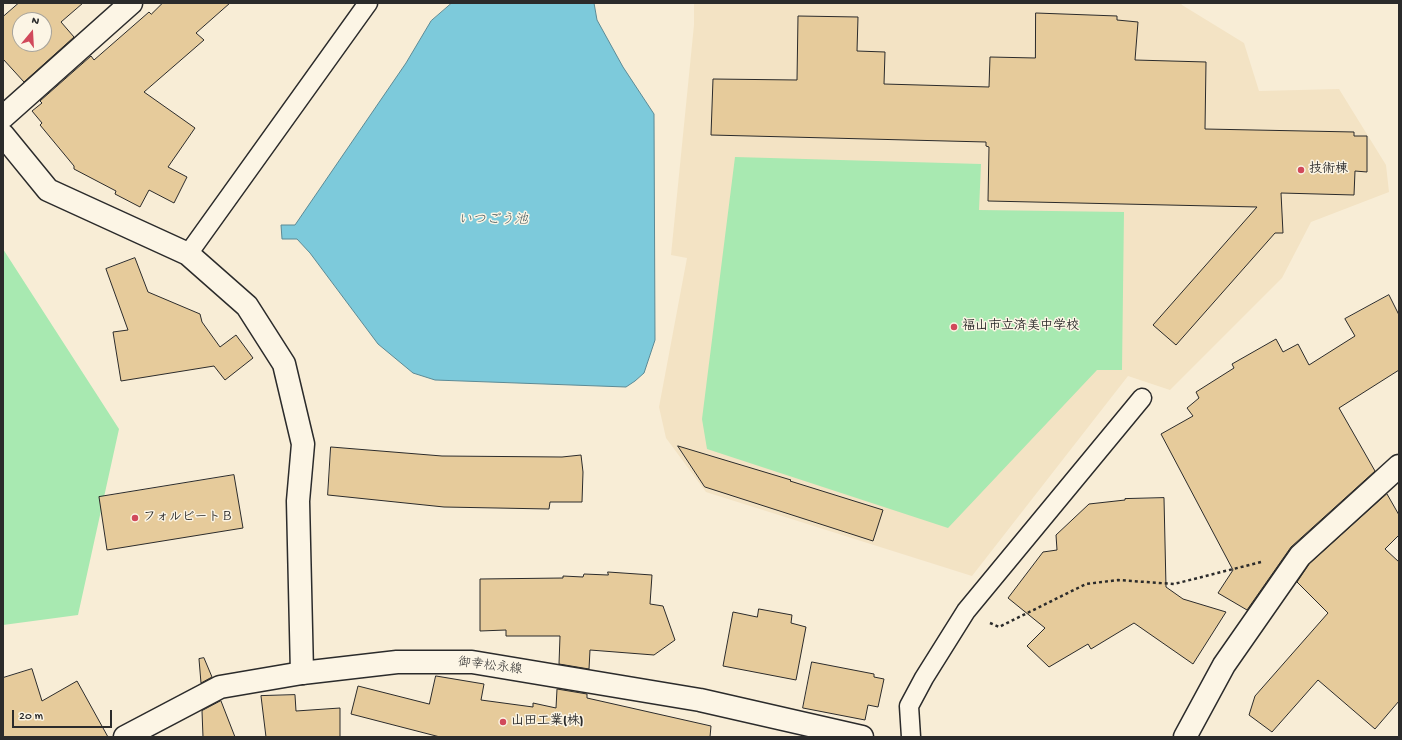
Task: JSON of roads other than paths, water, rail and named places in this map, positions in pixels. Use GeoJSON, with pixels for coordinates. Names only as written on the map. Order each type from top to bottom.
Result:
{"type":"FeatureCollection","features":[{"type":"Feature","properties":{"kind":"street"},"geometry":{"type":"LineString","coordinates":[[3,117],[131,3]]}},
{"type":"Feature","properties":{"kind":"street"},"geometry":{"type":"LineString","coordinates":[[3,134],[48,190],[188,254],[247,306],[284,364],[303,444],[298,501],[302,673]]}},
{"type":"Feature","properties":{"kind":"street"},"geometry":{"type":"LineString","coordinates":[[1185,737],[1224,665],[1300,556],[1399,466]]}},
{"type":"Feature","properties":{"kind":"street","name":"御幸松永線"},"geometry":{"type":"LineString","coordinates":[[125,737],[220,686],[302,673],[397,662],[472,662],[700,700],[862,737]]}},
{"type":"Feature","properties":{"kind":"lane"},"geometry":{"type":"LineString","coordinates":[[188,254],[368,3]]}},
{"type":"Feature","properties":{"kind":"lane"},"geometry":{"type":"LineString","coordinates":[[911,737],[909,706],[924,678],[966,611],[1142,398]]}},
{"type":"Feature","properties":{"kind":"water","name":"いつごう池"},"geometry":{"type":"Polygon","coordinates":[[[452,3],[594,3],[597,20],[623,67],[654,114],[655,340],[644,373],[626,387],[435,380],[413,373],[378,344],[310,253],[297,239],[282,239],[281,225],[295,225],[406,63],[431,21],[452,3]]]}},
{"type":"Feature","properties":{"kind":"place","name":"技術棟"},"geometry":{"type":"Point","coordinates":[1301,170]}},
{"type":"Feature","properties":{"kind":"place","name":"福山市立済美中学校"},"geometry":{"type":"Point","coordinates":[954,327]}},
{"type":"Feature","properties":{"kind":"place","name":"フォルビートＢ"},"geometry":{"type":"Point","coordinates":[135,518]}},
{"type":"Feature","properties":{"kind":"place","name":"山田工業(株)"},"geometry":{"type":"Point","coordinates":[503,722]}}]}
